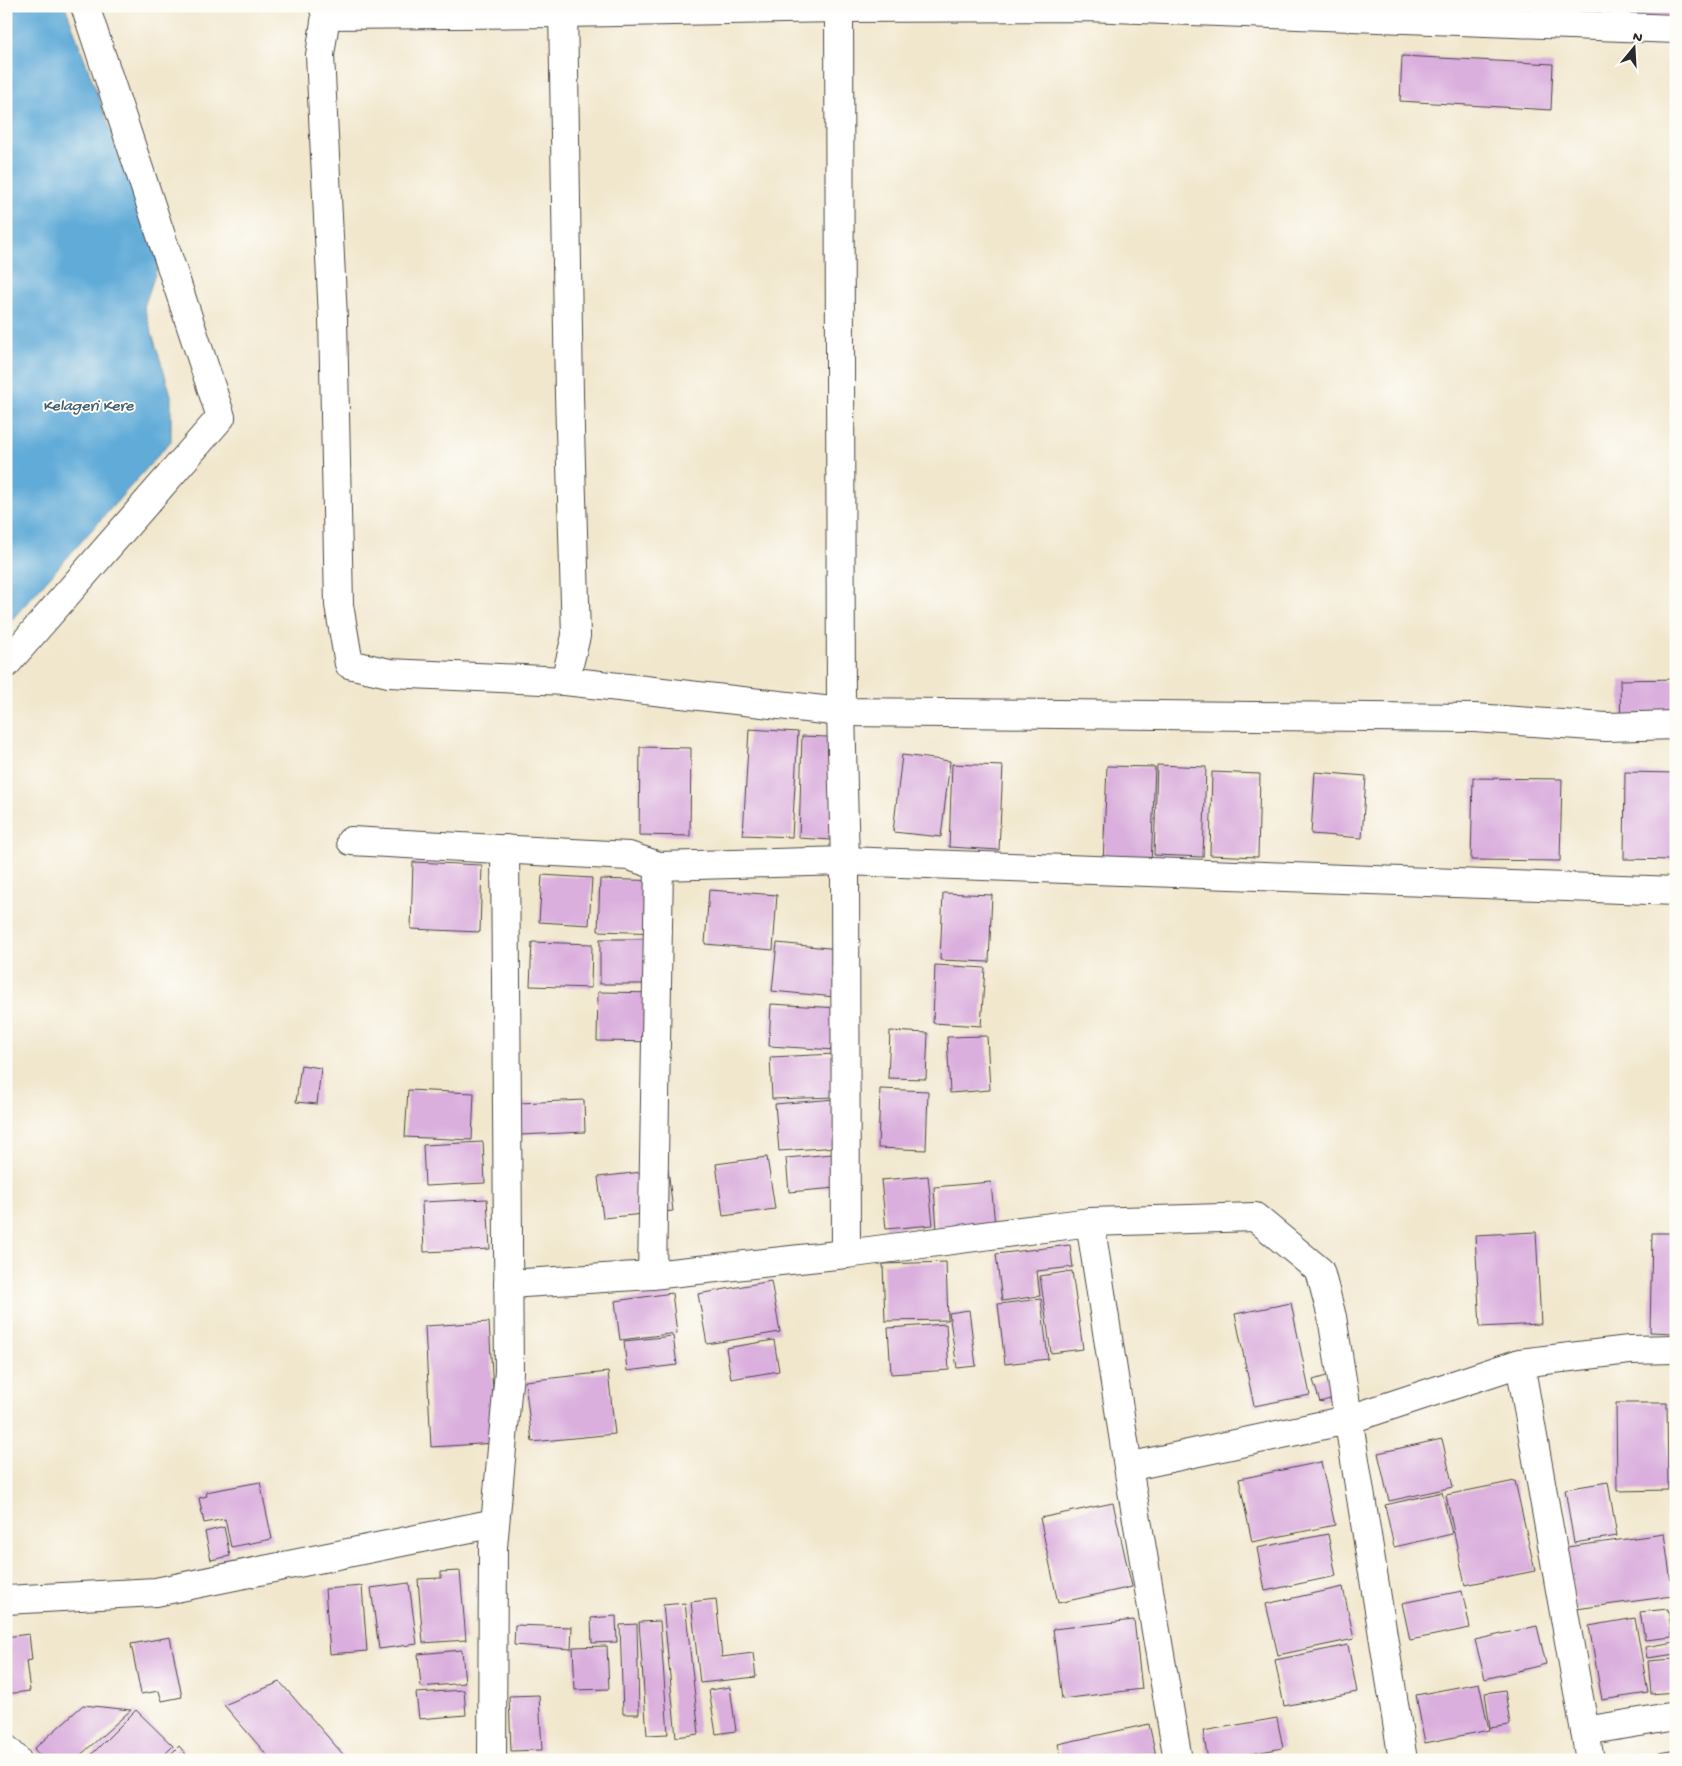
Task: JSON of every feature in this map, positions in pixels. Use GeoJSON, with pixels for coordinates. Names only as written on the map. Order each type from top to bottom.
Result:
{"type":"FeatureCollection","features":[{"type":"Feature","properties":{"kind":"street"},"geometry":{"type":"LineString","coordinates":[[6,664],[221,417],[85,6]]}},
{"type":"Feature","properties":{"kind":"street"},"geometry":{"type":"LineString","coordinates":[[839,7],[841,712],[845,861],[846,1254]]}},
{"type":"Feature","properties":{"kind":"street"},"geometry":{"type":"LineString","coordinates":[[1676,29],[1086,7],[325,10],[320,55],[334,318],[339,605],[350,664],[389,673],[565,682],[841,712],[1475,718],[1606,727],[1676,725]]}},
{"type":"Feature","properties":{"kind":"street"},"geometry":{"type":"LineString","coordinates":[[563,10],[569,395],[576,636],[565,682]]}},
{"type":"Feature","properties":{"kind":"street"},"geometry":{"type":"LineString","coordinates":[[351,841],[630,856],[660,866],[845,861],[1676,891]]}},
{"type":"Feature","properties":{"kind":"street"},"geometry":{"type":"LineString","coordinates":[[492,1760],[493,1547],[509,1372],[505,849]]}},
{"type":"Feature","properties":{"kind":"street"},"geometry":{"type":"LineString","coordinates":[[652,1276],[660,866]]}},
{"type":"Feature","properties":{"kind":"street"},"geometry":{"type":"LineString","coordinates":[[508,1284],[652,1276],[846,1254],[1090,1222],[1255,1217],[1320,1271],[1332,1317],[1403,1760]]}},
{"type":"Feature","properties":{"kind":"street"},"geometry":{"type":"LineString","coordinates":[[1090,1222],[1128,1467],[1178,1760]]}},
{"type":"Feature","properties":{"kind":"street"},"geometry":{"type":"LineString","coordinates":[[1128,1467],[1347,1420],[1520,1363],[1629,1350],[1676,1349]]}},
{"type":"Feature","properties":{"kind":"street"},"geometry":{"type":"LineString","coordinates":[[1520,1363],[1590,1760]]}},
{"type":"Feature","properties":{"kind":"street"},"geometry":{"type":"LineString","coordinates":[[6,1600],[156,1592],[495,1523]]}},
{"type":"Feature","properties":{"kind":"street"},"geometry":{"type":"LineString","coordinates":[[1585,1731],[1676,1716]]}},
{"type":"Feature","properties":{"kind":"street"},"geometry":{"type":"LineString","coordinates":[[6,1749],[17,1760]]}},
{"type":"Feature","properties":{"kind":"water","name":"Kelageri Kere"},"geometry":{"type":"Polygon","coordinates":[[[6,6],[65,6],[159,262],[144,307],[171,395],[171,441],[6,626],[6,6]]]}},
{"type":"Feature","properties":{"kind":"building"},"geometry":{"type":"Polygon","coordinates":[[[1428,6],[1540,6],[1539,13],[1428,6]]]}},
{"type":"Feature","properties":{"kind":"building"},"geometry":{"type":"Polygon","coordinates":[[[1548,6],[1676,6],[1676,31],[1546,16],[1548,6]]]}},
{"type":"Feature","properties":{"kind":"building"},"geometry":{"type":"Polygon","coordinates":[[[1402,56],[1553,64],[1551,110],[1400,101],[1402,56]]]}},
{"type":"Feature","properties":{"kind":"building"},"geometry":{"type":"Polygon","coordinates":[[[1676,679],[1676,735],[1621,736],[1620,680],[1676,679]]]}},
{"type":"Feature","properties":{"kind":"building"},"geometry":{"type":"Polygon","coordinates":[[[749,729],[798,732],[792,837],[743,835],[749,729]]]}},
{"type":"Feature","properties":{"kind":"building"},"geometry":{"type":"Polygon","coordinates":[[[802,736],[852,738],[848,841],[799,838],[802,736]]]}},
{"type":"Feature","properties":{"kind":"building"},"geometry":{"type":"Polygon","coordinates":[[[640,747],[691,748],[690,836],[639,835],[640,747]]]}},
{"type":"Feature","properties":{"kind":"building"},"geometry":{"type":"Polygon","coordinates":[[[902,755],[950,761],[941,837],[893,832],[902,755]]]}},
{"type":"Feature","properties":{"kind":"building"},"geometry":{"type":"Polygon","coordinates":[[[952,764],[1003,766],[999,850],[949,847],[952,764]]]}},
{"type":"Feature","properties":{"kind":"building"},"geometry":{"type":"Polygon","coordinates":[[[1157,765],[1206,767],[1203,857],[1154,855],[1157,765]]]}},
{"type":"Feature","properties":{"kind":"building"},"geometry":{"type":"Polygon","coordinates":[[[1107,766],[1155,767],[1151,866],[1103,864],[1107,766]]]}},
{"type":"Feature","properties":{"kind":"building"},"geometry":{"type":"Polygon","coordinates":[[[1212,772],[1260,774],[1258,857],[1210,855],[1212,772]]]}},
{"type":"Feature","properties":{"kind":"building"},"geometry":{"type":"Polygon","coordinates":[[[1315,772],[1366,776],[1362,838],[1311,834],[1315,772]]]}},
{"type":"Feature","properties":{"kind":"building"},"geometry":{"type":"Polygon","coordinates":[[[1625,772],[1676,773],[1676,860],[1624,859],[1625,772]]]}},
{"type":"Feature","properties":{"kind":"building"},"geometry":{"type":"Polygon","coordinates":[[[1473,778],[1562,779],[1560,861],[1471,860],[1473,778]]]}},
{"type":"Feature","properties":{"kind":"building"},"geometry":{"type":"Polygon","coordinates":[[[413,862],[482,865],[480,932],[411,929],[413,862]]]}},
{"type":"Feature","properties":{"kind":"building"},"geometry":{"type":"Polygon","coordinates":[[[542,875],[592,878],[589,925],[539,922],[542,875]]]}},
{"type":"Feature","properties":{"kind":"building"},"geometry":{"type":"Polygon","coordinates":[[[600,879],[661,881],[660,933],[598,931],[600,879]]]}},
{"type":"Feature","properties":{"kind":"building"},"geometry":{"type":"Polygon","coordinates":[[[709,890],[777,895],[773,950],[705,944],[709,890]]]}},
{"type":"Feature","properties":{"kind":"building"},"geometry":{"type":"Polygon","coordinates":[[[943,893],[992,895],[989,962],[940,960],[943,893]]]}},
{"type":"Feature","properties":{"kind":"building"},"geometry":{"type":"Polygon","coordinates":[[[600,939],[658,939],[658,984],[600,984],[600,939]]]}},
{"type":"Feature","properties":{"kind":"building"},"geometry":{"type":"Polygon","coordinates":[[[532,942],[592,944],[591,988],[530,986],[532,942]]]}},
{"type":"Feature","properties":{"kind":"building"},"geometry":{"type":"Polygon","coordinates":[[[777,943],[839,949],[835,997],[772,991],[777,943]]]}},
{"type":"Feature","properties":{"kind":"building"},"geometry":{"type":"Polygon","coordinates":[[[935,965],[985,968],[981,1026],[933,1023],[935,965]]]}},
{"type":"Feature","properties":{"kind":"building"},"geometry":{"type":"Polygon","coordinates":[[[598,992],[662,993],[661,1042],[597,1041],[598,992]]]}},
{"type":"Feature","properties":{"kind":"building"},"geometry":{"type":"Polygon","coordinates":[[[771,1004],[839,1008],[837,1050],[769,1046],[771,1004]]]}},
{"type":"Feature","properties":{"kind":"building"},"geometry":{"type":"Polygon","coordinates":[[[890,1031],[928,1033],[926,1079],[888,1078],[890,1031]]]}},
{"type":"Feature","properties":{"kind":"building"},"geometry":{"type":"Polygon","coordinates":[[[987,1036],[990,1090],[950,1093],[947,1037],[987,1036]]]}},
{"type":"Feature","properties":{"kind":"building"},"geometry":{"type":"Polygon","coordinates":[[[836,1054],[837,1097],[772,1099],[770,1057],[836,1054]]]}},
{"type":"Feature","properties":{"kind":"building"},"geometry":{"type":"Polygon","coordinates":[[[301,1065],[321,1068],[317,1104],[296,1102],[301,1065]]]}},
{"type":"Feature","properties":{"kind":"building"},"geometry":{"type":"Polygon","coordinates":[[[880,1089],[928,1091],[926,1150],[878,1148],[880,1089]]]}},
{"type":"Feature","properties":{"kind":"building"},"geometry":{"type":"Polygon","coordinates":[[[408,1090],[474,1093],[472,1140],[405,1137],[408,1090]]]}},
{"type":"Feature","properties":{"kind":"building"},"geometry":{"type":"Polygon","coordinates":[[[835,1099],[838,1147],[779,1151],[775,1104],[835,1099]]]}},
{"type":"Feature","properties":{"kind":"building"},"geometry":{"type":"Polygon","coordinates":[[[584,1100],[585,1132],[520,1135],[519,1103],[584,1100]]]}},
{"type":"Feature","properties":{"kind":"building"},"geometry":{"type":"Polygon","coordinates":[[[483,1142],[485,1183],[425,1186],[423,1145],[483,1142]]]}},
{"type":"Feature","properties":{"kind":"building"},"geometry":{"type":"Polygon","coordinates":[[[844,1153],[848,1187],[789,1192],[786,1158],[844,1153]]]}},
{"type":"Feature","properties":{"kind":"building"},"geometry":{"type":"Polygon","coordinates":[[[767,1157],[775,1209],[723,1216],[716,1164],[767,1157]]]}},
{"type":"Feature","properties":{"kind":"building"},"geometry":{"type":"Polygon","coordinates":[[[668,1169],[673,1211],[603,1218],[598,1177],[668,1169]]]}},
{"type":"Feature","properties":{"kind":"building"},"geometry":{"type":"Polygon","coordinates":[[[928,1176],[933,1225],[886,1229],[881,1180],[928,1176]]]}},
{"type":"Feature","properties":{"kind":"building"},"geometry":{"type":"Polygon","coordinates":[[[991,1182],[995,1226],[937,1231],[934,1187],[991,1182]]]}},
{"type":"Feature","properties":{"kind":"building"},"geometry":{"type":"Polygon","coordinates":[[[487,1199],[490,1249],[424,1252],[422,1202],[487,1199]]]}},
{"type":"Feature","properties":{"kind":"building"},"geometry":{"type":"Polygon","coordinates":[[[1536,1232],[1541,1324],[1480,1327],[1475,1235],[1536,1232]]]}},
{"type":"Feature","properties":{"kind":"building"},"geometry":{"type":"Polygon","coordinates":[[[1652,1233],[1676,1233],[1676,1333],[1650,1332],[1652,1233]]]}},
{"type":"Feature","properties":{"kind":"building"},"geometry":{"type":"Polygon","coordinates":[[[1070,1245],[1073,1267],[1037,1271],[1040,1296],[1002,1301],[996,1254],[1070,1245]]]}},
{"type":"Feature","properties":{"kind":"building"},"geometry":{"type":"Polygon","coordinates":[[[946,1262],[948,1320],[885,1321],[883,1264],[946,1262]]]}},
{"type":"Feature","properties":{"kind":"building"},"geometry":{"type":"Polygon","coordinates":[[[1072,1271],[1083,1349],[1051,1353],[1040,1276],[1072,1271]]]}},
{"type":"Feature","properties":{"kind":"building"},"geometry":{"type":"Polygon","coordinates":[[[771,1281],[780,1332],[707,1344],[698,1294],[771,1281]]]}},
{"type":"Feature","properties":{"kind":"building"},"geometry":{"type":"Polygon","coordinates":[[[672,1293],[677,1333],[620,1340],[615,1301],[672,1293]]]}},
{"type":"Feature","properties":{"kind":"building"},"geometry":{"type":"Polygon","coordinates":[[[1041,1299],[1048,1359],[1005,1364],[998,1304],[1041,1299]]]}},
{"type":"Feature","properties":{"kind":"building"},"geometry":{"type":"Polygon","coordinates":[[[1291,1303],[1310,1395],[1254,1406],[1235,1314],[1291,1303]]]}},
{"type":"Feature","properties":{"kind":"building"},"geometry":{"type":"Polygon","coordinates":[[[969,1310],[976,1366],[957,1368],[949,1313],[969,1310]]]}},
{"type":"Feature","properties":{"kind":"building"},"geometry":{"type":"Polygon","coordinates":[[[489,1322],[496,1443],[431,1447],[425,1326],[489,1322]]]}},
{"type":"Feature","properties":{"kind":"building"},"geometry":{"type":"Polygon","coordinates":[[[946,1324],[949,1370],[891,1374],[888,1328],[946,1324]]]}},
{"type":"Feature","properties":{"kind":"building"},"geometry":{"type":"Polygon","coordinates":[[[673,1336],[677,1365],[627,1371],[624,1341],[673,1336]]]}},
{"type":"Feature","properties":{"kind":"building"},"geometry":{"type":"Polygon","coordinates":[[[774,1340],[779,1371],[731,1379],[726,1348],[774,1340]]]}},
{"type":"Feature","properties":{"kind":"building"},"geometry":{"type":"Polygon","coordinates":[[[1346,1370],[1352,1392],[1320,1402],[1313,1380],[1346,1370]]]}},
{"type":"Feature","properties":{"kind":"building"},"geometry":{"type":"Polygon","coordinates":[[[608,1372],[615,1434],[532,1442],[525,1381],[608,1372]]]}},
{"type":"Feature","properties":{"kind":"building"},"geometry":{"type":"Polygon","coordinates":[[[1616,1403],[1667,1403],[1668,1490],[1617,1491],[1616,1403]]]}},
{"type":"Feature","properties":{"kind":"building"},"geometry":{"type":"Polygon","coordinates":[[[1442,1439],[1453,1487],[1389,1501],[1378,1453],[1442,1439]]]}},
{"type":"Feature","properties":{"kind":"building"},"geometry":{"type":"Polygon","coordinates":[[[1321,1462],[1335,1525],[1252,1542],[1239,1479],[1321,1462]]]}},
{"type":"Feature","properties":{"kind":"building"},"geometry":{"type":"Polygon","coordinates":[[[1515,1481],[1535,1571],[1465,1585],[1446,1495],[1515,1481]]]}},
{"type":"Feature","properties":{"kind":"building"},"geometry":{"type":"Polygon","coordinates":[[[260,1482],[272,1539],[231,1547],[225,1519],[204,1523],[199,1498],[207,1496],[206,1492],[260,1482]]]}},
{"type":"Feature","properties":{"kind":"building"},"geometry":{"type":"Polygon","coordinates":[[[1608,1482],[1617,1536],[1574,1543],[1565,1489],[1608,1482]]]}},
{"type":"Feature","properties":{"kind":"building"},"geometry":{"type":"Polygon","coordinates":[[[1442,1492],[1452,1534],[1394,1547],[1385,1505],[1442,1492]]]}},
{"type":"Feature","properties":{"kind":"building"},"geometry":{"type":"Polygon","coordinates":[[[1113,1503],[1132,1587],[1058,1603],[1040,1518],[1113,1503]]]}},
{"type":"Feature","properties":{"kind":"building"},"geometry":{"type":"Polygon","coordinates":[[[224,1527],[230,1556],[211,1560],[205,1532],[224,1527]]]}},
{"type":"Feature","properties":{"kind":"building"},"geometry":{"type":"Polygon","coordinates":[[[1328,1534],[1336,1576],[1265,1591],[1257,1548],[1328,1534]]]}},
{"type":"Feature","properties":{"kind":"building"},"geometry":{"type":"Polygon","coordinates":[[[1664,1534],[1673,1596],[1576,1609],[1567,1547],[1664,1534]]]}},
{"type":"Feature","properties":{"kind":"building"},"geometry":{"type":"Polygon","coordinates":[[[460,1571],[466,1640],[423,1643],[418,1579],[441,1578],[441,1572],[460,1571]]]}},
{"type":"Feature","properties":{"kind":"building"},"geometry":{"type":"Polygon","coordinates":[[[409,1583],[417,1644],[379,1649],[371,1588],[409,1583]]]}},
{"type":"Feature","properties":{"kind":"building"},"geometry":{"type":"Polygon","coordinates":[[[362,1586],[367,1651],[330,1654],[325,1589],[362,1586]]]}},
{"type":"Feature","properties":{"kind":"building"},"geometry":{"type":"Polygon","coordinates":[[[1343,1587],[1354,1639],[1278,1655],[1266,1604],[1343,1587]]]}},
{"type":"Feature","properties":{"kind":"building"},"geometry":{"type":"Polygon","coordinates":[[[1462,1591],[1470,1628],[1410,1640],[1402,1603],[1462,1591]]]}},
{"type":"Feature","properties":{"kind":"building"},"geometry":{"type":"Polygon","coordinates":[[[716,1599],[722,1657],[753,1653],[756,1677],[700,1683],[691,1602],[716,1599]]]}},
{"type":"Feature","properties":{"kind":"building"},"geometry":{"type":"Polygon","coordinates":[[[685,1603],[699,1734],[676,1737],[663,1605],[685,1603]]]}},
{"type":"Feature","properties":{"kind":"building"},"geometry":{"type":"Polygon","coordinates":[[[1668,1609],[1672,1637],[1645,1640],[1640,1612],[1668,1609]]]}},
{"type":"Feature","properties":{"kind":"building"},"geometry":{"type":"Polygon","coordinates":[[[616,1616],[617,1642],[592,1643],[591,1618],[616,1616]]]}},
{"type":"Feature","properties":{"kind":"building"},"geometry":{"type":"Polygon","coordinates":[[[1635,1618],[1648,1693],[1602,1700],[1589,1626],[1635,1618]]]}},
{"type":"Feature","properties":{"kind":"building"},"geometry":{"type":"Polygon","coordinates":[[[1134,1620],[1142,1689],[1062,1699],[1053,1629],[1134,1620]]]}},
{"type":"Feature","properties":{"kind":"building"},"geometry":{"type":"Polygon","coordinates":[[[660,1621],[668,1734],[647,1735],[639,1622],[660,1621]]]}},
{"type":"Feature","properties":{"kind":"building"},"geometry":{"type":"Polygon","coordinates":[[[637,1624],[639,1714],[623,1714],[620,1625],[637,1624]]]}},
{"type":"Feature","properties":{"kind":"building"},"geometry":{"type":"Polygon","coordinates":[[[515,1625],[572,1627],[571,1649],[514,1645],[515,1625]]]}},
{"type":"Feature","properties":{"kind":"building"},"geometry":{"type":"Polygon","coordinates":[[[1537,1626],[1546,1664],[1485,1679],[1475,1640],[1537,1626]]]}},
{"type":"Feature","properties":{"kind":"building"},"geometry":{"type":"Polygon","coordinates":[[[29,1634],[32,1660],[26,1661],[30,1691],[6,1694],[6,1637],[29,1634]]]}},
{"type":"Feature","properties":{"kind":"building"},"geometry":{"type":"Polygon","coordinates":[[[170,1637],[182,1697],[162,1701],[159,1691],[141,1694],[131,1644],[170,1637]]]}},
{"type":"Feature","properties":{"kind":"building"},"geometry":{"type":"Polygon","coordinates":[[[1675,1642],[1676,1654],[1647,1658],[1645,1647],[1675,1642]]]}},
{"type":"Feature","properties":{"kind":"building"},"geometry":{"type":"Polygon","coordinates":[[[1348,1645],[1357,1692],[1284,1706],[1275,1660],[1348,1645]]]}},
{"type":"Feature","properties":{"kind":"building"},"geometry":{"type":"Polygon","coordinates":[[[607,1646],[609,1689],[575,1690],[573,1647],[607,1646]]]}},
{"type":"Feature","properties":{"kind":"building"},"geometry":{"type":"Polygon","coordinates":[[[462,1650],[465,1683],[421,1687],[418,1654],[462,1650]]]}},
{"type":"Feature","properties":{"kind":"building"},"geometry":{"type":"Polygon","coordinates":[[[1673,1659],[1675,1692],[1651,1694],[1648,1661],[1673,1659]]]}},
{"type":"Feature","properties":{"kind":"building"},"geometry":{"type":"Polygon","coordinates":[[[280,1682],[348,1760],[271,1760],[224,1705],[280,1682]]]}},
{"type":"Feature","properties":{"kind":"building"},"geometry":{"type":"Polygon","coordinates":[[[1479,1683],[1489,1730],[1425,1743],[1416,1695],[1479,1683]]]}},
{"type":"Feature","properties":{"kind":"building"},"geometry":{"type":"Polygon","coordinates":[[[730,1687],[736,1731],[716,1734],[709,1690],[730,1687]]]}},
{"type":"Feature","properties":{"kind":"building"},"geometry":{"type":"Polygon","coordinates":[[[464,1690],[466,1715],[419,1719],[416,1693],[464,1690]]]}},
{"type":"Feature","properties":{"kind":"building"},"geometry":{"type":"Polygon","coordinates":[[[1505,1690],[1510,1725],[1490,1728],[1485,1693],[1505,1690]]]}},
{"type":"Feature","properties":{"kind":"building"},"geometry":{"type":"Polygon","coordinates":[[[539,1695],[542,1750],[511,1751],[509,1696],[539,1695]]]}},
{"type":"Feature","properties":{"kind":"building"},"geometry":{"type":"Polygon","coordinates":[[[83,1705],[131,1710],[75,1760],[44,1760],[34,1749],[83,1705]]]}},
{"type":"Feature","properties":{"kind":"building"},"geometry":{"type":"Polygon","coordinates":[[[136,1710],[173,1746],[159,1760],[86,1760],[136,1710]]]}},
{"type":"Feature","properties":{"kind":"building"},"geometry":{"type":"Polygon","coordinates":[[[1277,1718],[1283,1748],[1208,1760],[1203,1731],[1277,1718]]]}},
{"type":"Feature","properties":{"kind":"building"},"geometry":{"type":"Polygon","coordinates":[[[1149,1724],[1157,1760],[1062,1760],[1058,1744],[1149,1724]]]}},
{"type":"Feature","properties":{"kind":"building"},"geometry":{"type":"Polygon","coordinates":[[[179,1746],[191,1760],[165,1760],[179,1746]]]}},
{"type":"Feature","properties":{"kind":"building"},"geometry":{"type":"Polygon","coordinates":[[[1676,1750],[1676,1760],[1660,1760],[1659,1753],[1676,1750]]]}},
{"type":"Feature","properties":{"kind":"building"},"geometry":{"type":"Polygon","coordinates":[[[1283,1755],[1284,1760],[1258,1760],[1258,1759],[1283,1755]]]}}]}
